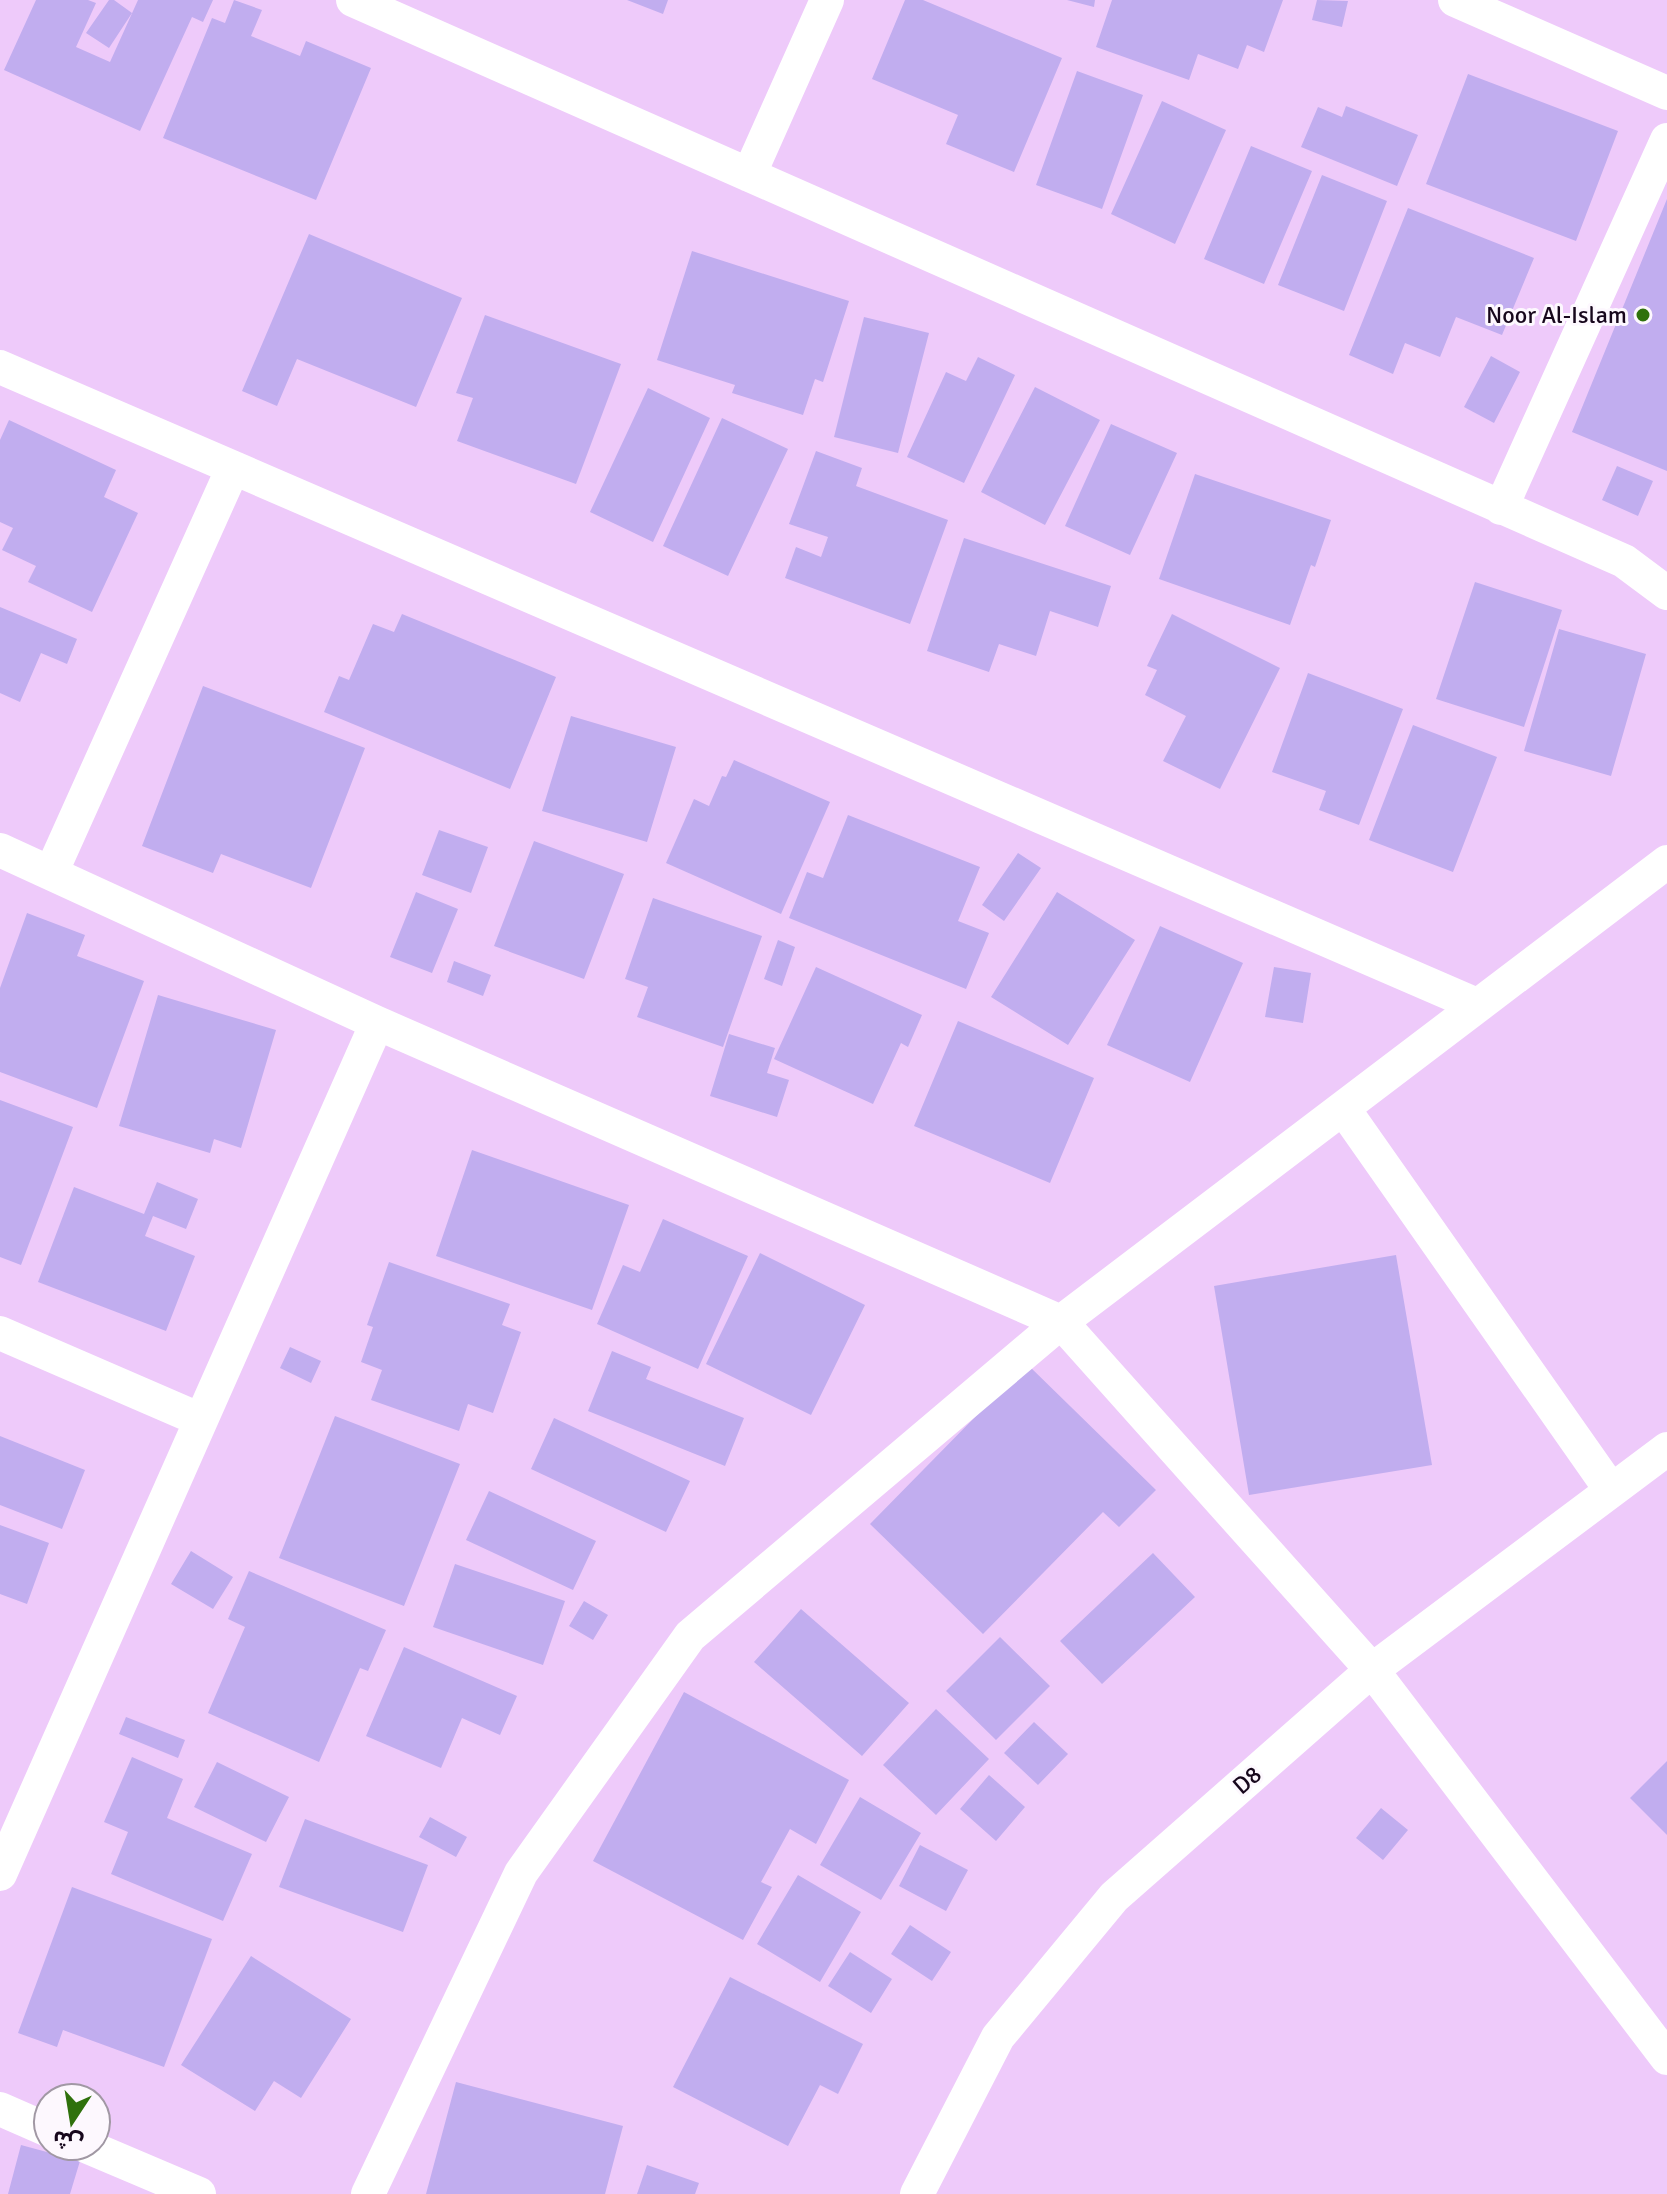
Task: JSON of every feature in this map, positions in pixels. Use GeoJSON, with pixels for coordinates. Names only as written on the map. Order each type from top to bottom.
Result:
{"type":"FeatureCollection","features":[{"type":"Feature","properties":{"kind":"street"},"geometry":{"type":"LineString","coordinates":[[353,0],[1624,561],[1667,593]]}},
{"type":"Feature","properties":{"kind":"street"},"geometry":{"type":"LineString","coordinates":[[749,175],[827,0]]}},
{"type":"Feature","properties":{"kind":"street"},"geometry":{"type":"LineString","coordinates":[[1455,0],[1667,93]]}},
{"type":"Feature","properties":{"kind":"street"},"geometry":{"type":"LineString","coordinates":[[1501,508],[1667,140]]}},
{"type":"Feature","properties":{"kind":"street"},"geometry":{"type":"LineString","coordinates":[[0,367],[1477,1005]]}},
{"type":"Feature","properties":{"kind":"street"},"geometry":{"type":"LineString","coordinates":[[51,873],[233,468]]}},
{"type":"Feature","properties":{"kind":"street"},"geometry":{"type":"LineString","coordinates":[[0,850],[377,1023],[1061,1322],[1372,1670],[1662,2040]]}},
{"type":"Feature","properties":{"kind":"street"},"geometry":{"type":"LineString","coordinates":[[368,2194],[521,1873],[690,1636],[1061,1322],[1667,862]]}},
{"type":"Feature","properties":{"kind":"street"},"geometry":{"type":"LineString","coordinates":[[0,1874],[377,1023]]}},
{"type":"Feature","properties":{"kind":"street"},"geometry":{"type":"LineString","coordinates":[[1343,1108],[1611,1490]]}},
{"type":"Feature","properties":{"kind":"street"},"geometry":{"type":"LineString","coordinates":[[0,1333],[201,1420]]}},
{"type":"Feature","properties":{"kind":"street","name":"D8"},"geometry":{"type":"LineString","coordinates":[[917,2194],[998,2037],[1114,1897],[1372,1670],[1667,1449]]}},
{"type":"Feature","properties":{"kind":"street"},"geometry":{"type":"LineString","coordinates":[[0,2109],[32,2123]]}},
{"type":"Feature","properties":{"kind":"street"},"geometry":{"type":"LineString","coordinates":[[112,2157],[199,2194]]}},
{"type":"Feature","properties":{"kind":"building"},"geometry":{"type":"Polygon","coordinates":[[[36,0],[88,0],[96,3],[76,47],[110,62],[138,0],[213,0],[203,22],[192,17],[140,131],[4,70],[36,0]]]}},
{"type":"Feature","properties":{"kind":"building"},"geometry":{"type":"Polygon","coordinates":[[[109,0],[114,0],[132,13],[109,48],[86,33],[109,0]]]}},
{"type":"Feature","properties":{"kind":"building"},"geometry":{"type":"Polygon","coordinates":[[[234,0],[262,10],[251,36],[300,56],[306,41],[371,68],[316,200],[163,138],[212,18],[225,23],[234,0]]]}},
{"type":"Feature","properties":{"kind":"building"},"geometry":{"type":"Polygon","coordinates":[[[627,0],[668,0],[663,14],[627,0]]]}},
{"type":"Feature","properties":{"kind":"building"},"geometry":{"type":"Polygon","coordinates":[[[905,0],[923,0],[1062,58],[1014,172],[946,144],[958,115],[872,79],[905,0]]]}},
{"type":"Feature","properties":{"kind":"building"},"geometry":{"type":"Polygon","coordinates":[[[1067,0],[1095,0],[1094,7],[1067,0]]]}},
{"type":"Feature","properties":{"kind":"building"},"geometry":{"type":"Polygon","coordinates":[[[1112,0],[1283,0],[1264,52],[1247,45],[1238,69],[1198,54],[1189,80],[1096,47],[1112,0]]]}},
{"type":"Feature","properties":{"kind":"building"},"geometry":{"type":"Polygon","coordinates":[[[1317,0],[1348,1],[1342,27],[1312,20],[1317,0]]]}},
{"type":"Feature","properties":{"kind":"building"},"geometry":{"type":"Polygon","coordinates":[[[1077,71],[1143,95],[1102,209],[1036,185],[1077,71]]]}},
{"type":"Feature","properties":{"kind":"building"},"geometry":{"type":"Polygon","coordinates":[[[1468,74],[1618,131],[1576,241],[1426,184],[1468,74]]]}},
{"type":"Feature","properties":{"kind":"building"},"geometry":{"type":"Polygon","coordinates":[[[1162,101],[1226,130],[1175,244],[1111,214],[1162,101]]]}},
{"type":"Feature","properties":{"kind":"building"},"geometry":{"type":"Polygon","coordinates":[[[1346,106],[1418,135],[1397,186],[1301,147],[1318,107],[1342,117],[1346,106]]]}},
{"type":"Feature","properties":{"kind":"building"},"geometry":{"type":"Polygon","coordinates":[[[1251,146],[1312,171],[1264,284],[1204,259],[1251,146]]]}},
{"type":"Feature","properties":{"kind":"building"},"geometry":{"type":"Polygon","coordinates":[[[1322,175],[1387,201],[1344,311],[1278,285],[1322,175]]]}},
{"type":"Feature","properties":{"kind":"building","name":"Noor Al-Islam"},"geometry":{"type":"Polygon","coordinates":[[[1667,199],[1667,471],[1572,432],[1667,199]]]}},
{"type":"Feature","properties":{"kind":"building"},"geometry":{"type":"Polygon","coordinates":[[[1408,208],[1534,258],[1502,335],[1456,317],[1440,357],[1405,343],[1393,374],[1349,355],[1408,208]]]}},
{"type":"Feature","properties":{"kind":"building"},"geometry":{"type":"Polygon","coordinates":[[[309,234],[462,298],[416,407],[297,359],[277,406],[242,391],[309,234]]]}},
{"type":"Feature","properties":{"kind":"building"},"geometry":{"type":"Polygon","coordinates":[[[692,251],[849,301],[823,382],[815,379],[803,415],[732,393],[735,385],[657,360],[692,251]]]}},
{"type":"Feature","properties":{"kind":"building"},"geometry":{"type":"Polygon","coordinates":[[[485,315],[621,364],[576,484],[457,441],[473,398],[456,393],[485,315]]]}},
{"type":"Feature","properties":{"kind":"building"},"geometry":{"type":"Polygon","coordinates":[[[864,317],[929,333],[898,453],[834,437],[864,317]]]}},
{"type":"Feature","properties":{"kind":"building"},"geometry":{"type":"Polygon","coordinates":[[[1491,356],[1520,372],[1494,423],[1464,407],[1491,356]]]}},
{"type":"Feature","properties":{"kind":"building"},"geometry":{"type":"Polygon","coordinates":[[[978,357],[1015,375],[964,483],[907,457],[946,372],[966,381],[978,357]]]}},
{"type":"Feature","properties":{"kind":"building"},"geometry":{"type":"Polygon","coordinates":[[[1035,387],[1100,420],[1045,525],[981,492],[1035,387]]]}},
{"type":"Feature","properties":{"kind":"building"},"geometry":{"type":"Polygon","coordinates":[[[648,388],[710,418],[653,542],[590,512],[648,388]]]}},
{"type":"Feature","properties":{"kind":"building"},"geometry":{"type":"Polygon","coordinates":[[[722,418],[788,449],[728,576],[663,546],[722,418]]]}},
{"type":"Feature","properties":{"kind":"building"},"geometry":{"type":"Polygon","coordinates":[[[9,420],[116,470],[104,497],[138,513],[92,612],[28,582],[36,566],[2,550],[13,528],[0,522],[0,440],[9,420]]]}},
{"type":"Feature","properties":{"kind":"building"},"geometry":{"type":"Polygon","coordinates":[[[1111,424],[1177,453],[1130,555],[1065,526],[1111,424]]]}},
{"type":"Feature","properties":{"kind":"building"},"geometry":{"type":"Polygon","coordinates":[[[816,451],[862,468],[856,486],[948,520],[910,624],[785,578],[796,547],[821,557],[828,537],[789,524],[816,451]]]}},
{"type":"Feature","properties":{"kind":"building"},"geometry":{"type":"Polygon","coordinates":[[[1617,466],[1653,481],[1638,516],[1602,500],[1617,466]]]}},
{"type":"Feature","properties":{"kind":"building"},"geometry":{"type":"Polygon","coordinates":[[[1195,474],[1331,520],[1290,625],[1159,579],[1195,474]]]}},
{"type":"Feature","properties":{"kind":"building"},"geometry":{"type":"Polygon","coordinates":[[[964,538],[1111,586],[1098,627],[1050,611],[1036,656],[999,644],[989,672],[927,651],[964,538]]]}},
{"type":"Feature","properties":{"kind":"building"},"geometry":{"type":"Polygon","coordinates":[[[1475,582],[1562,610],[1524,727],[1436,699],[1475,582]]]}},
{"type":"Feature","properties":{"kind":"building"},"geometry":{"type":"Polygon","coordinates":[[[0,607],[77,639],[67,664],[41,653],[20,702],[0,693],[0,607]]]}},
{"type":"Feature","properties":{"kind":"building"},"geometry":{"type":"Polygon","coordinates":[[[402,614],[556,677],[510,789],[324,712],[339,676],[349,680],[373,624],[394,632],[402,614]]]}},
{"type":"Feature","properties":{"kind":"building"},"geometry":{"type":"Polygon","coordinates":[[[1172,614],[1280,668],[1220,789],[1163,761],[1186,716],[1145,695],[1157,670],[1147,666],[1172,614]]]}},
{"type":"Feature","properties":{"kind":"building"},"geometry":{"type":"Polygon","coordinates":[[[1559,629],[1646,654],[1611,776],[1524,751],[1559,629]]]}},
{"type":"Feature","properties":{"kind":"building"},"geometry":{"type":"Polygon","coordinates":[[[1308,673],[1403,709],[1359,825],[1319,810],[1326,791],[1272,772],[1308,673]]]}},
{"type":"Feature","properties":{"kind":"building"},"geometry":{"type":"Polygon","coordinates":[[[203,686],[365,748],[311,888],[221,854],[213,873],[142,846],[203,686]]]}},
{"type":"Feature","properties":{"kind":"building"},"geometry":{"type":"Polygon","coordinates":[[[571,716],[676,747],[647,842],[542,811],[571,716]]]}},
{"type":"Feature","properties":{"kind":"building"},"geometry":{"type":"Polygon","coordinates":[[[1413,725],[1497,757],[1453,872],[1369,840],[1413,725]]]}},
{"type":"Feature","properties":{"kind":"building"},"geometry":{"type":"Polygon","coordinates":[[[734,760],[830,802],[781,914],[666,863],[694,799],[709,806],[722,776],[726,777],[734,760]]]}},
{"type":"Feature","properties":{"kind":"building"},"geometry":{"type":"Polygon","coordinates":[[[848,815],[980,867],[958,921],[989,933],[966,989],[789,918],[807,872],[823,878],[848,815]]]}},
{"type":"Feature","properties":{"kind":"building"},"geometry":{"type":"Polygon","coordinates":[[[439,830],[488,847],[471,893],[422,875],[439,830]]]}},
{"type":"Feature","properties":{"kind":"building"},"geometry":{"type":"Polygon","coordinates":[[[534,841],[624,874],[584,979],[494,946],[534,841]]]}},
{"type":"Feature","properties":{"kind":"building"},"geometry":{"type":"Polygon","coordinates":[[[1018,853],[1041,868],[1004,921],[982,905],[1018,853]]]}},
{"type":"Feature","properties":{"kind":"building"},"geometry":{"type":"Polygon","coordinates":[[[416,892],[458,909],[432,973],[390,957],[416,892]]]}},
{"type":"Feature","properties":{"kind":"building"},"geometry":{"type":"Polygon","coordinates":[[[1057,892],[1135,940],[1068,1045],[991,997],[1057,892]]]}},
{"type":"Feature","properties":{"kind":"building"},"geometry":{"type":"Polygon","coordinates":[[[653,898],[762,936],[723,1047],[637,1017],[648,987],[625,979],[653,898]]]}},
{"type":"Feature","properties":{"kind":"building"},"geometry":{"type":"Polygon","coordinates":[[[27,913],[85,935],[77,956],[144,981],[97,1108],[0,1072],[0,988],[27,913]]]}},
{"type":"Feature","properties":{"kind":"building"},"geometry":{"type":"Polygon","coordinates":[[[1160,926],[1243,963],[1190,1082],[1107,1045],[1160,926]]]}},
{"type":"Feature","properties":{"kind":"building"},"geometry":{"type":"Polygon","coordinates":[[[778,940],[795,947],[782,986],[764,979],[778,940]]]}},
{"type":"Feature","properties":{"kind":"building"},"geometry":{"type":"Polygon","coordinates":[[[454,961],[491,975],[483,996],[447,982],[454,961]]]}},
{"type":"Feature","properties":{"kind":"building"},"geometry":{"type":"Polygon","coordinates":[[[816,967],[922,1015],[908,1047],[901,1043],[873,1104],[774,1059],[816,967]]]}},
{"type":"Feature","properties":{"kind":"building"},"geometry":{"type":"Polygon","coordinates":[[[1274,967],[1311,973],[1303,1023],[1265,1017],[1274,967]]]}},
{"type":"Feature","properties":{"kind":"building"},"geometry":{"type":"Polygon","coordinates":[[[158,995],[276,1030],[241,1148],[214,1139],[210,1153],[119,1126],[158,995]]]}},
{"type":"Feature","properties":{"kind":"building"},"geometry":{"type":"Polygon","coordinates":[[[958,1021],[1094,1078],[1050,1183],[914,1126],[958,1021]]]}},
{"type":"Feature","properties":{"kind":"building"},"geometry":{"type":"Polygon","coordinates":[[[729,1034],[775,1048],[767,1073],[789,1080],[777,1117],[710,1096],[729,1034]]]}},
{"type":"Feature","properties":{"kind":"building"},"geometry":{"type":"Polygon","coordinates":[[[0,1100],[73,1127],[21,1265],[0,1257],[0,1100]]]}},
{"type":"Feature","properties":{"kind":"building"},"geometry":{"type":"Polygon","coordinates":[[[472,1150],[629,1205],[592,1310],[436,1256],[472,1150]]]}},
{"type":"Feature","properties":{"kind":"building"},"geometry":{"type":"Polygon","coordinates":[[[157,1182],[198,1199],[186,1229],[153,1216],[145,1236],[195,1256],[166,1331],[38,1282],[74,1187],[144,1214],[157,1182]]]}},
{"type":"Feature","properties":{"kind":"building"},"geometry":{"type":"Polygon","coordinates":[[[663,1219],[748,1256],[698,1369],[597,1324],[623,1265],[640,1272],[663,1219]]]}},
{"type":"Feature","properties":{"kind":"building"},"geometry":{"type":"Polygon","coordinates":[[[760,1253],[865,1305],[811,1415],[706,1364],[760,1253]]]}},
{"type":"Feature","properties":{"kind":"building"},"geometry":{"type":"Polygon","coordinates":[[[1396,1255],[1432,1465],[1249,1495],[1214,1286],[1396,1255]]]}},
{"type":"Feature","properties":{"kind":"building"},"geometry":{"type":"Polygon","coordinates":[[[389,1262],[510,1304],[502,1325],[521,1332],[493,1413],[468,1404],[459,1431],[371,1400],[382,1370],[361,1362],[373,1327],[367,1325],[389,1262]]]}},
{"type":"Feature","properties":{"kind":"building"},"geometry":{"type":"Polygon","coordinates":[[[290,1347],[321,1361],[311,1383],[280,1368],[290,1347]]]}},
{"type":"Feature","properties":{"kind":"building"},"geometry":{"type":"Polygon","coordinates":[[[612,1351],[651,1367],[646,1379],[744,1418],[725,1466],[588,1411],[612,1351]]]}},
{"type":"Feature","properties":{"kind":"building"},"geometry":{"type":"Polygon","coordinates":[[[1027,1364],[1156,1490],[1119,1527],[1103,1512],[983,1634],[870,1524],[1027,1364]]]}},
{"type":"Feature","properties":{"kind":"building"},"geometry":{"type":"Polygon","coordinates":[[[335,1416],[460,1464],[404,1606],[279,1558],[335,1416]]]}},
{"type":"Feature","properties":{"kind":"building"},"geometry":{"type":"Polygon","coordinates":[[[554,1418],[690,1481],[666,1532],[531,1469],[554,1418]]]}},
{"type":"Feature","properties":{"kind":"building"},"geometry":{"type":"Polygon","coordinates":[[[0,1436],[85,1470],[62,1529],[0,1505],[0,1436]]]}},
{"type":"Feature","properties":{"kind":"building"},"geometry":{"type":"Polygon","coordinates":[[[489,1491],[596,1541],[573,1590],[466,1540],[489,1491]]]}},
{"type":"Feature","properties":{"kind":"building"},"geometry":{"type":"Polygon","coordinates":[[[0,1525],[49,1543],[27,1604],[0,1594],[0,1525]]]}},
{"type":"Feature","properties":{"kind":"building"},"geometry":{"type":"Polygon","coordinates":[[[191,1551],[233,1577],[213,1609],[171,1584],[191,1551]]]}},
{"type":"Feature","properties":{"kind":"building"},"geometry":{"type":"Polygon","coordinates":[[[1153,1553],[1195,1597],[1102,1684],[1060,1641],[1153,1553]]]}},
{"type":"Feature","properties":{"kind":"building"},"geometry":{"type":"Polygon","coordinates":[[[455,1564],[565,1601],[543,1665],[433,1627],[455,1564]]]}},
{"type":"Feature","properties":{"kind":"building"},"geometry":{"type":"Polygon","coordinates":[[[249,1571],[386,1630],[368,1671],[360,1668],[319,1762],[208,1713],[245,1627],[228,1619],[249,1571]]]}},
{"type":"Feature","properties":{"kind":"building"},"geometry":{"type":"Polygon","coordinates":[[[584,1601],[608,1615],[593,1640],[569,1626],[584,1601]]]}},
{"type":"Feature","properties":{"kind":"building"},"geometry":{"type":"Polygon","coordinates":[[[801,1609],[909,1703],[862,1756],[754,1662],[801,1609]]]}},
{"type":"Feature","properties":{"kind":"building"},"geometry":{"type":"Polygon","coordinates":[[[1000,1637],[1050,1686],[996,1740],[946,1691],[1000,1637]]]}},
{"type":"Feature","properties":{"kind":"building"},"geometry":{"type":"Polygon","coordinates":[[[404,1647],[517,1696],[500,1735],[462,1718],[441,1768],[366,1736],[404,1647]]]}},
{"type":"Feature","properties":{"kind":"building"},"geometry":{"type":"Polygon","coordinates":[[[684,1692],[849,1780],[816,1844],[790,1829],[761,1882],[772,1887],[743,1940],[593,1861],[684,1692]]]}},
{"type":"Feature","properties":{"kind":"building"},"geometry":{"type":"Polygon","coordinates":[[[936,1709],[989,1759],[936,1815],[883,1765],[936,1709]]]}},
{"type":"Feature","properties":{"kind":"building"},"geometry":{"type":"Polygon","coordinates":[[[126,1717],[185,1740],[178,1758],[119,1734],[126,1717]]]}},
{"type":"Feature","properties":{"kind":"building"},"geometry":{"type":"Polygon","coordinates":[[[1034,1722],[1068,1754],[1038,1785],[1004,1753],[1034,1722]]]}},
{"type":"Feature","properties":{"kind":"building"},"geometry":{"type":"Polygon","coordinates":[[[132,1757],[183,1779],[167,1818],[252,1854],[223,1921],[111,1874],[128,1832],[104,1822],[132,1757]]]}},
{"type":"Feature","properties":{"kind":"building"},"geometry":{"type":"Polygon","coordinates":[[[1667,1761],[1667,1835],[1630,1798],[1667,1761]]]}},
{"type":"Feature","properties":{"kind":"building"},"geometry":{"type":"Polygon","coordinates":[[[217,1762],[289,1797],[266,1842],[194,1807],[217,1762]]]}},
{"type":"Feature","properties":{"kind":"building"},"geometry":{"type":"Polygon","coordinates":[[[989,1775],[1025,1807],[996,1841],[960,1809],[989,1775]]]}},
{"type":"Feature","properties":{"kind":"building"},"geometry":{"type":"Polygon","coordinates":[[[860,1797],[921,1833],[881,1900],[820,1865],[860,1797]]]}},
{"type":"Feature","properties":{"kind":"building"},"geometry":{"type":"Polygon","coordinates":[[[1381,1808],[1408,1830],[1383,1860],[1356,1838],[1381,1808]]]}},
{"type":"Feature","properties":{"kind":"building"},"geometry":{"type":"Polygon","coordinates":[[[430,1817],[467,1837],[456,1857],[419,1837],[430,1817]]]}},
{"type":"Feature","properties":{"kind":"building"},"geometry":{"type":"Polygon","coordinates":[[[305,1819],[428,1865],[403,1932],[279,1887],[305,1819]]]}},
{"type":"Feature","properties":{"kind":"building"},"geometry":{"type":"Polygon","coordinates":[[[920,1845],[968,1870],[946,1911],[899,1886],[920,1845]]]}},
{"type":"Feature","properties":{"kind":"building"},"geometry":{"type":"Polygon","coordinates":[[[798,1875],[861,1912],[820,1982],[757,1944],[798,1875]]]}},
{"type":"Feature","properties":{"kind":"building"},"geometry":{"type":"Polygon","coordinates":[[[72,1887],[212,1939],[164,2067],[63,2030],[57,2047],[18,2033],[72,1887]]]}},
{"type":"Feature","properties":{"kind":"building"},"geometry":{"type":"Polygon","coordinates":[[[910,1925],[951,1952],[932,1981],[891,1954],[910,1925]]]}},
{"type":"Feature","properties":{"kind":"building"},"geometry":{"type":"Polygon","coordinates":[[[850,1952],[892,1979],[871,2013],[828,1986],[850,1952]]]}},
{"type":"Feature","properties":{"kind":"building"},"geometry":{"type":"Polygon","coordinates":[[[251,1956],[351,2019],[301,2098],[274,2081],[255,2111],[181,2065],[251,1956]]]}},
{"type":"Feature","properties":{"kind":"building"},"geometry":{"type":"Polygon","coordinates":[[[730,1977],[863,2044],[838,2094],[820,2085],[788,2146],[673,2087],[730,1977]]]}},
{"type":"Feature","properties":{"kind":"building"},"geometry":{"type":"Polygon","coordinates":[[[456,2082],[623,2126],[605,2194],[426,2194],[456,2082]]]}},
{"type":"Feature","properties":{"kind":"building"},"geometry":{"type":"Polygon","coordinates":[[[21,2145],[32,2148],[32,2162],[80,2162],[70,2194],[8,2194],[21,2145]]]}},
{"type":"Feature","properties":{"kind":"building"},"geometry":{"type":"Polygon","coordinates":[[[647,2165],[699,2183],[695,2194],[637,2194],[647,2165]]]}},
{"type":"Feature","properties":{"kind":"place","name":"Noor Al-Islam"},"geometry":{"type":"Point","coordinates":[1643,315]}}]}
